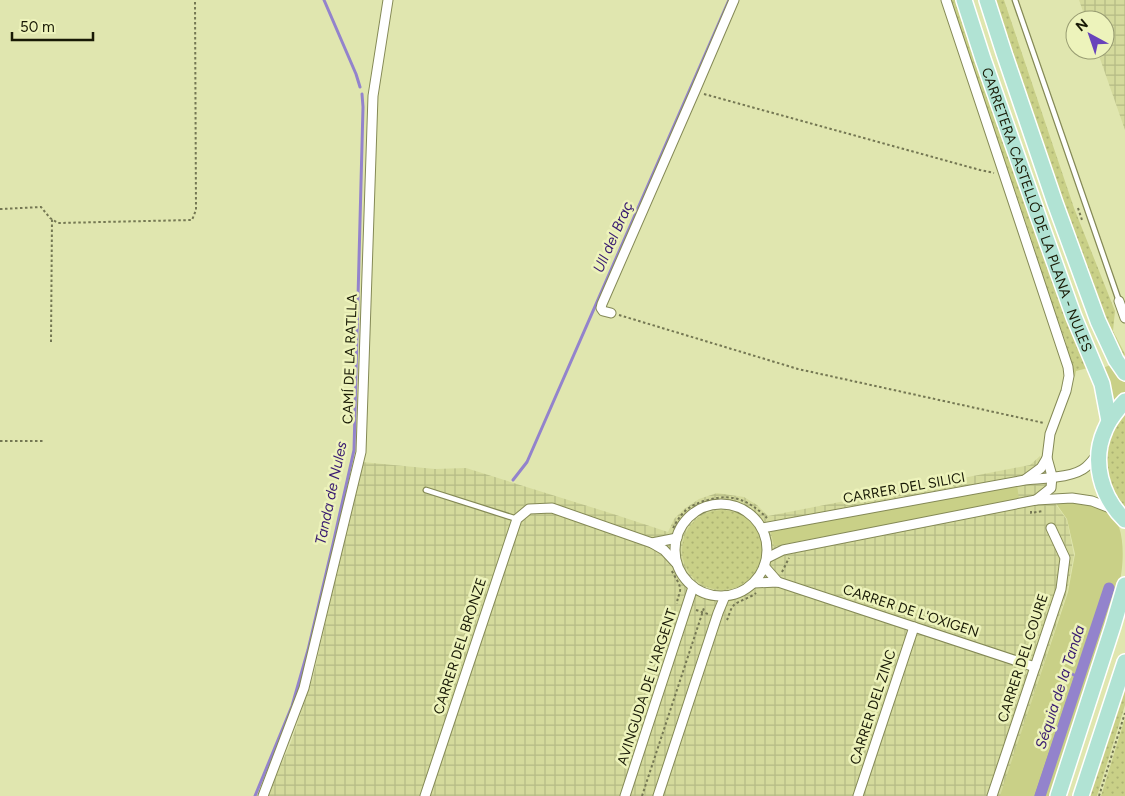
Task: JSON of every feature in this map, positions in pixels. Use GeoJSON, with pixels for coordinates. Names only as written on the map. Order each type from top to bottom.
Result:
{"type":"FeatureCollection","features":[{"type":"Feature","properties":{"kind":"main road","name":"CARRETERA CASTELLÓ DE LA PLANA - NULES"},"geometry":{"type":"LineString","coordinates":[[964,0],[1074,317],[1102,384],[1109,421]]}},
{"type":"Feature","properties":{"kind":"main road","name":"CARRETERA CASTELLÓ DE LA PLANA - NULES"},"geometry":{"type":"LineString","coordinates":[[987,0],[1055,202],[1098,320],[1116,360],[1125,373]]}},
{"type":"Feature","properties":{"kind":"main road"},"geometry":{"type":"LineString","coordinates":[[1120,515],[1105,493],[1098,468],[1099,452],[1104,432],[1109,421],[1125,401]]}},
{"type":"Feature","properties":{"kind":"main road"},"geometry":{"type":"LineString","coordinates":[[1058,796],[1114,626],[1125,585]]}},
{"type":"Feature","properties":{"kind":"main road"},"geometry":{"type":"LineString","coordinates":[[1081,796],[1125,662]]}},
{"type":"Feature","properties":{"kind":"street","name":"CAMÍ DE LA RATLLA"},"geometry":{"type":"LineString","coordinates":[[263,796],[304,688],[361,452],[373,96],[388,0]]}},
{"type":"Feature","properties":{"kind":"street"},"geometry":{"type":"LineString","coordinates":[[611,313],[603,311],[601,308],[602,304],[734,0]]}},
{"type":"Feature","properties":{"kind":"street"},"geometry":{"type":"LineString","coordinates":[[946,0],[1070,376],[1050,434],[1047,458],[1052,476],[1051,488],[1036,500]]}},
{"type":"Feature","properties":{"kind":"street"},"geometry":{"type":"LineString","coordinates":[[1119,301],[1125,318]]}},
{"type":"Feature","properties":{"kind":"street","name":"CARRER DEL SILICI"},"geometry":{"type":"LineString","coordinates":[[762,528],[1025,480],[1068,475],[1085,468],[1099,452]]}},
{"type":"Feature","properties":{"kind":"street"},"geometry":{"type":"LineString","coordinates":[[1025,480],[1040,468],[1047,458]]}},
{"type":"Feature","properties":{"kind":"street"},"geometry":{"type":"LineString","coordinates":[[766,562],[782,550],[1036,500],[1072,498],[1092,501],[1120,515]]}},
{"type":"Feature","properties":{"kind":"street"},"geometry":{"type":"LineString","coordinates":[[516,519],[528,509],[552,508],[652,543],[664,550],[676,562],[693,587],[709,595],[725,596],[735,594],[745,590],[754,583],[766,562],[767,543],[762,528],[752,516],[739,508],[724,504],[708,506],[694,514],[684,525],[677,538],[676,562]]}},
{"type":"Feature","properties":{"kind":"street","name":"CARRER DEL BRONZE"},"geometry":{"type":"LineString","coordinates":[[425,796],[516,519]]}},
{"type":"Feature","properties":{"kind":"street","name":"CARRER DEL COURE"},"geometry":{"type":"LineString","coordinates":[[992,796],[1060,589],[1065,558],[1051,528]]}},
{"type":"Feature","properties":{"kind":"street"},"geometry":{"type":"LineString","coordinates":[[652,543],[677,538]]}},
{"type":"Feature","properties":{"kind":"street"},"geometry":{"type":"LineString","coordinates":[[766,562],[778,582]]}},
{"type":"Feature","properties":{"kind":"street","name":"CARRER DE L'OXIGEN"},"geometry":{"type":"LineString","coordinates":[[754,583],[778,582],[1035,667]]}},
{"type":"Feature","properties":{"kind":"street","name":"AVINGUDA DE L'ARGENT"},"geometry":{"type":"LineString","coordinates":[[625,796],[693,587]]}},
{"type":"Feature","properties":{"kind":"street"},"geometry":{"type":"LineString","coordinates":[[658,796],[725,596]]}},
{"type":"Feature","properties":{"kind":"street","name":"CARRER DEL ZINC"},"geometry":{"type":"LineString","coordinates":[[858,796],[914,627]]}},
{"type":"Feature","properties":{"kind":"lane"},"geometry":{"type":"LineString","coordinates":[[1015,0],[1119,301]]}},
{"type":"Feature","properties":{"kind":"lane"},"geometry":{"type":"LineString","coordinates":[[426,490],[516,519]]}},
{"type":"Feature","properties":{"kind":"path"},"geometry":{"type":"LineString","coordinates":[[0,209],[41,207],[58,223],[192,220],[196,210],[195,0]]}},
{"type":"Feature","properties":{"kind":"path"},"geometry":{"type":"LineString","coordinates":[[695,91],[980,170],[1004,174]]}},
{"type":"Feature","properties":{"kind":"path"},"geometry":{"type":"LineString","coordinates":[[50,342],[52,219]]}},
{"type":"Feature","properties":{"kind":"path"},"geometry":{"type":"LineString","coordinates":[[611,313],[798,369],[1053,425]]}},
{"type":"Feature","properties":{"kind":"path"},"geometry":{"type":"LineString","coordinates":[[0,440],[44,441]]}},
{"type":"Feature","properties":{"kind":"path"},"geometry":{"type":"LineString","coordinates":[[642,796],[704,608]]}},
{"type":"Feature","properties":{"kind":"path"},"geometry":{"type":"LineString","coordinates":[[1099,796],[1125,713]]}},
{"type":"Feature","properties":{"kind":"shaded area"},"geometry":{"type":"Polygon","coordinates":[[[950,0],[957,0],[1035,232],[1088,368],[1076,371],[1073,377],[1065,340],[950,0]]]}},
{"type":"Feature","properties":{"kind":"shaded area"},"geometry":{"type":"Polygon","coordinates":[[[992,0],[1004,0],[1074,208],[1115,311],[1113,331],[1125,354],[1122,357],[1099,307],[992,0]]]}},
{"type":"Feature","properties":{"kind":"shaded area"},"geometry":{"type":"Polygon","coordinates":[[[1079,0],[1125,0],[1125,130],[1100,60],[1115,60],[1115,10],[1082,10],[1079,0]]]}},
{"type":"Feature","properties":{"kind":"shaded area"},"geometry":{"type":"Polygon","coordinates":[[[1111,365],[1125,379],[1125,392],[1112,405],[1102,368],[1111,365]]]}},
{"type":"Feature","properties":{"kind":"shaded area"},"geometry":{"type":"Polygon","coordinates":[[[1125,412],[1125,508],[1111,485],[1106,460],[1107,447],[1111,435],[1125,412]]]}},
{"type":"Feature","properties":{"kind":"shaded area"},"geometry":{"type":"Polygon","coordinates":[[[1040,456],[1054,502],[1067,520],[1074,555],[1067,592],[1001,796],[267,796],[291,742],[313,677],[362,462],[435,469],[466,468],[668,532],[674,519],[684,509],[699,499],[717,493],[744,497],[757,505],[768,516],[1030,465],[1040,456]]]}},
{"type":"Feature","properties":{"kind":"shaded area"},"geometry":{"type":"Polygon","coordinates":[[[1017,485],[1019,499],[774,546],[771,532],[1017,485]]]}},
{"type":"Feature","properties":{"kind":"shaded area"},"geometry":{"type":"Polygon","coordinates":[[[1079,501],[1097,507],[1112,516],[1119,527],[1123,558],[1116,598],[1051,796],[1000,796],[1068,592],[1075,554],[1067,519],[1055,502],[1079,501]]]}},
{"type":"Feature","properties":{"kind":"shaded area"},"geometry":{"type":"Polygon","coordinates":[[[722,510],[737,513],[750,522],[759,535],[762,550],[759,565],[750,578],[737,587],[722,590],[707,587],[694,578],[685,565],[682,550],[685,535],[694,522],[707,513],[722,510]]]}},
{"type":"Feature","properties":{"kind":"shaded area"},"geometry":{"type":"Polygon","coordinates":[[[1125,679],[1125,705],[1097,796],[1086,796],[1125,679]]]}},
{"type":"Feature","properties":{"kind":"shaded area"},"geometry":{"type":"Polygon","coordinates":[[[1125,718],[1125,796],[1101,796],[1125,718]]]}},
{"type":"Feature","properties":{"kind":"waterway","name":"Tanda de Nules"},"geometry":{"type":"LineString","coordinates":[[324,0],[360,87]]}},
{"type":"Feature","properties":{"kind":"waterway","name":"Ull del Braç"},"geometry":{"type":"LineString","coordinates":[[513,480],[527,462],[729,0]]}},
{"type":"Feature","properties":{"kind":"waterway","name":"Tanda de Nules"},"geometry":{"type":"LineString","coordinates":[[255,796],[292,706],[308,650],[354,450],[362,94]]}},
{"type":"Feature","properties":{"kind":"waterway","name":"Séquia de la Tanda"},"geometry":{"type":"LineString","coordinates":[[1040,796],[1109,588]]}},
{"type":"Feature","properties":{"kind":"waterway","name":"Séquia de la Tanda"},"geometry":{"type":"LineString","coordinates":[[1036,796],[1076,676],[1070,673]]}}]}
